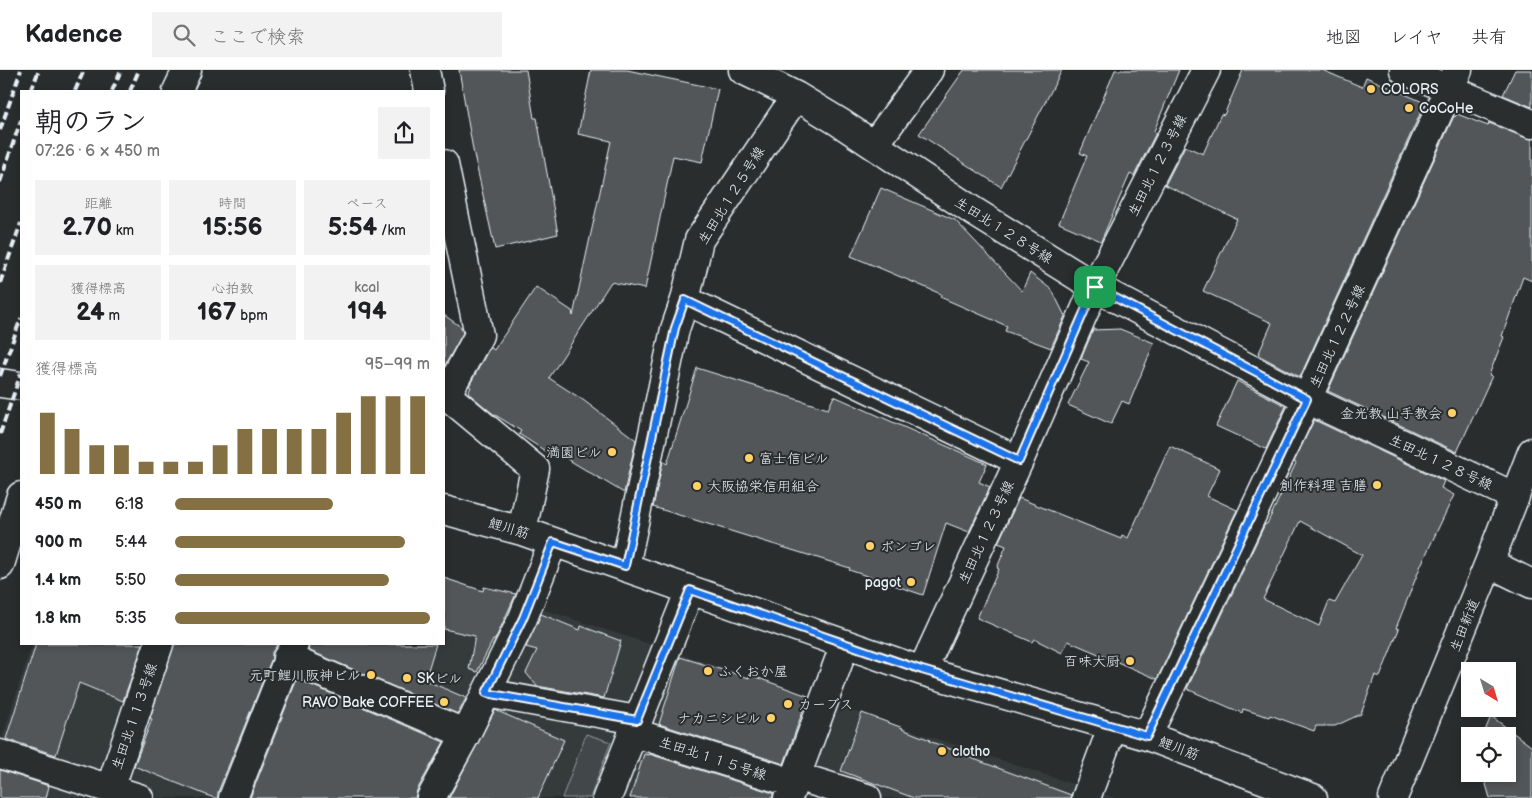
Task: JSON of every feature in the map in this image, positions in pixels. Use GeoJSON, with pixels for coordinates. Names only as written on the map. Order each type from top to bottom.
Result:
{"type":"FeatureCollection","features":[{"type":"Feature","properties":{"kind":"street"},"geometry":{"type":"LineString","coordinates":[[177,90],[187,70]]}},
{"type":"Feature","properties":{"kind":"street"},"geometry":{"type":"LineString","coordinates":[[425,70],[429,90]]}},
{"type":"Feature","properties":{"kind":"street","name":"生田北１２８号線"},"geometry":{"type":"LineString","coordinates":[[743,70],[796,96],[973,211],[1095,287],[1307,399],[1515,497]]}},
{"type":"Feature","properties":{"kind":"street"},"geometry":{"type":"LineString","coordinates":[[874,145],[929,70]]}},
{"type":"Feature","properties":{"kind":"street","name":"生田北１２３号線"},"geometry":{"type":"LineString","coordinates":[[922,670],[1019,461],[1095,287],[1206,70]]}},
{"type":"Feature","properties":{"kind":"street"},"geometry":{"type":"LineString","coordinates":[[1404,70],[1454,80],[1532,124]]}},
{"type":"Feature","properties":{"kind":"street","name":"生田北１２２号線"},"geometry":{"type":"LineString","coordinates":[[1147,736],[1307,399],[1454,80]]}},
{"type":"Feature","properties":{"kind":"street","name":"生田北１２５号線"},"geometry":{"type":"LineString","coordinates":[[625,566],[675,328],[685,300],[699,240],[796,96]]}},
{"type":"Feature","properties":{"kind":"street"},"geometry":{"type":"LineString","coordinates":[[445,169],[479,335],[445,394],[535,469],[522,531]]}},
{"type":"Feature","properties":{"kind":"street"},"geometry":{"type":"LineString","coordinates":[[685,300],[1019,461]]}},
{"type":"Feature","properties":{"kind":"street"},"geometry":{"type":"LineString","coordinates":[[0,383],[20,386]]}},
{"type":"Feature","properties":{"kind":"street","name":"生田新道"},"geometry":{"type":"LineString","coordinates":[[1393,798],[1532,452]]}},
{"type":"Feature","properties":{"kind":"street"},"geometry":{"type":"LineString","coordinates":[[0,565],[20,499]]}},
{"type":"Feature","properties":{"kind":"street","name":"鯉川筋"},"geometry":{"type":"LineString","coordinates":[[445,510],[522,531],[922,670],[1147,736],[1303,797]]}},
{"type":"Feature","properties":{"kind":"street"},"geometry":{"type":"LineString","coordinates":[[431,798],[466,734],[523,618],[553,542]]}},
{"type":"Feature","properties":{"kind":"street"},"geometry":{"type":"LineString","coordinates":[[1489,563],[1532,584]]}},
{"type":"Feature","properties":{"kind":"street"},"geometry":{"type":"LineString","coordinates":[[606,798],[690,590]]}},
{"type":"Feature","properties":{"kind":"street"},"geometry":{"type":"LineString","coordinates":[[792,786],[845,644]]}},
{"type":"Feature","properties":{"kind":"street","name":"生田北１１３号線"},"geometry":{"type":"LineString","coordinates":[[110,789],[159,645]]}},
{"type":"Feature","properties":{"kind":"street"},"geometry":{"type":"LineString","coordinates":[[233,798],[290,651],[466,734]]}},
{"type":"Feature","properties":{"kind":"street","name":"生田北１１５号線"},"geometry":{"type":"LineString","coordinates":[[486,693],[634,726],[792,786],[867,798]]}},
{"type":"Feature","properties":{"kind":"street"},"geometry":{"type":"LineString","coordinates":[[1086,798],[1113,725]]}},
{"type":"Feature","properties":{"kind":"street"},"geometry":{"type":"LineString","coordinates":[[0,754],[138,798]]}},
{"type":"Feature","properties":{"kind":"shaded area"},"geometry":{"type":"Polygon","coordinates":[[[445,577],[1115,798],[0,798],[0,745],[32,645],[445,645],[445,577]]]}},
{"type":"Feature","properties":{"kind":"shaded area"},"geometry":{"type":"Polygon","coordinates":[[[586,734],[611,742],[590,798],[562,798],[586,734]]]}},
{"type":"Feature","properties":{"kind":"building"},"geometry":{"type":"Polygon","coordinates":[[[459,70],[526,70],[534,118],[537,118],[558,234],[495,249],[473,150],[459,70]]]}},
{"type":"Feature","properties":{"kind":"building"},"geometry":{"type":"Polygon","coordinates":[[[591,70],[627,70],[718,89],[702,162],[673,156],[645,289],[611,282],[549,378],[583,400],[636,440],[624,493],[559,454],[556,458],[519,434],[521,431],[492,413],[468,393],[471,387],[469,386],[490,347],[494,350],[536,287],[572,311],[573,316],[611,141],[578,134],[591,70]]]}},
{"type":"Feature","properties":{"kind":"building"},"geometry":{"type":"Polygon","coordinates":[[[964,70],[1062,70],[1001,187],[919,134],[964,70]]]}},
{"type":"Feature","properties":{"kind":"building"},"geometry":{"type":"Polygon","coordinates":[[[1115,70],[1179,70],[1154,131],[1156,133],[1134,176],[1130,174],[1101,241],[1059,223],[1087,156],[1080,153],[1115,70]]]}},
{"type":"Feature","properties":{"kind":"building"},"geometry":{"type":"Polygon","coordinates":[[[1243,70],[1322,70],[1362,87],[1366,77],[1425,103],[1300,377],[1258,355],[1272,323],[1203,291],[1237,219],[1165,185],[1185,146],[1203,154],[1221,114],[1224,115],[1243,70]]]}},
{"type":"Feature","properties":{"kind":"building"},"geometry":{"type":"Polygon","coordinates":[[[1515,70],[1532,70],[1532,107],[1503,95],[1515,70]]]}},
{"type":"Feature","properties":{"kind":"building"},"geometry":{"type":"Polygon","coordinates":[[[1457,114],[1488,126],[1489,123],[1532,139],[1532,281],[1523,277],[1502,336],[1504,337],[1489,375],[1492,376],[1457,452],[1328,391],[1454,116],[1457,114]]]}},
{"type":"Feature","properties":{"kind":"building"},"geometry":{"type":"Polygon","coordinates":[[[881,188],[955,220],[1022,291],[1030,273],[1052,290],[1065,316],[1051,348],[1005,331],[1007,326],[940,297],[941,294],[851,256],[881,188]]]}},
{"type":"Feature","properties":{"kind":"building"},"geometry":{"type":"Polygon","coordinates":[[[445,316],[461,327],[463,333],[445,365],[445,316]]]}},
{"type":"Feature","properties":{"kind":"building"},"geometry":{"type":"Polygon","coordinates":[[[1120,329],[1154,343],[1129,404],[1122,401],[1111,424],[1068,405],[1089,362],[1081,359],[1093,330],[1120,329]]]}},
{"type":"Feature","properties":{"kind":"building"},"geometry":{"type":"Polygon","coordinates":[[[697,368],[828,409],[834,396],[987,464],[979,482],[990,487],[969,532],[946,523],[923,595],[849,570],[850,568],[653,507],[663,461],[667,464],[697,368]]]}},
{"type":"Feature","properties":{"kind":"building"},"geometry":{"type":"Polygon","coordinates":[[[1237,381],[1286,406],[1266,449],[1216,426],[1237,381]]]}},
{"type":"Feature","properties":{"kind":"building"},"geometry":{"type":"Polygon","coordinates":[[[1314,420],[1444,481],[1441,488],[1454,495],[1421,565],[1396,628],[1399,629],[1380,677],[1375,675],[1361,714],[1335,726],[1316,726],[1314,731],[1270,715],[1269,717],[1243,709],[1242,713],[1187,689],[1296,463],[1294,462],[1314,420]],[[1300,521],[1263,599],[1319,626],[1329,601],[1335,603],[1362,555],[1300,521]]]}},
{"type":"Feature","properties":{"kind":"building"},"geometry":{"type":"Polygon","coordinates":[[[1170,446],[1220,469],[1207,496],[1237,510],[1157,679],[1068,641],[1062,653],[1034,639],[1032,642],[977,618],[999,569],[997,568],[1006,546],[998,543],[1019,498],[1121,539],[1122,535],[1128,538],[1170,446]]]}},
{"type":"Feature","properties":{"kind":"building"},"geometry":{"type":"Polygon","coordinates":[[[445,578],[483,591],[484,587],[516,594],[495,640],[493,640],[477,672],[469,669],[475,636],[445,629],[445,578]]]}},
{"type":"Feature","properties":{"kind":"building"},"geometry":{"type":"Polygon","coordinates":[[[541,614],[580,630],[581,626],[621,641],[604,698],[537,686],[526,673],[537,650],[526,647],[541,614]]]}},
{"type":"Feature","properties":{"kind":"building"},"geometry":{"type":"Polygon","coordinates":[[[36,645],[143,645],[123,701],[79,683],[56,755],[6,739],[36,645]]]}},
{"type":"Feature","properties":{"kind":"building"},"geometry":{"type":"Polygon","coordinates":[[[174,645],[277,645],[272,652],[272,658],[218,792],[218,798],[134,766],[152,719],[150,718],[174,645]]]}},
{"type":"Feature","properties":{"kind":"building"},"geometry":{"type":"Polygon","coordinates":[[[309,645],[436,645],[425,680],[466,698],[458,714],[308,650],[309,645]]]}},
{"type":"Feature","properties":{"kind":"building"},"geometry":{"type":"Polygon","coordinates":[[[680,657],[749,678],[750,675],[808,696],[784,764],[659,724],[680,657]]]}},
{"type":"Feature","properties":{"kind":"building"},"geometry":{"type":"Polygon","coordinates":[[[297,679],[444,742],[417,790],[415,798],[250,798],[297,679]]]}},
{"type":"Feature","properties":{"kind":"building"},"geometry":{"type":"Polygon","coordinates":[[[495,710],[564,740],[538,798],[449,798],[495,710]]]}},
{"type":"Feature","properties":{"kind":"building"},"geometry":{"type":"Polygon","coordinates":[[[862,713],[903,728],[952,751],[1071,795],[1070,798],[914,798],[841,771],[862,713]]]}},
{"type":"Feature","properties":{"kind":"building"},"geometry":{"type":"Polygon","coordinates":[[[1490,718],[1494,718],[1506,727],[1487,727],[1490,718]]]}},
{"type":"Feature","properties":{"kind":"building"},"geometry":{"type":"Polygon","coordinates":[[[1516,735],[1532,747],[1532,798],[1490,798],[1485,782],[1516,782],[1516,735]]]}},
{"type":"Feature","properties":{"kind":"building"},"geometry":{"type":"Polygon","coordinates":[[[644,754],[773,793],[773,796],[772,798],[630,798],[644,754]]]}},
{"type":"Feature","properties":{"kind":"building"},"geometry":{"type":"Polygon","coordinates":[[[0,770],[49,786],[46,798],[0,798],[0,770]]]}},
{"type":"Feature","properties":{"kind":"railway"},"geometry":{"type":"LineString","coordinates":[[0,130],[21,70]]}},
{"type":"Feature","properties":{"kind":"railway"},"geometry":{"type":"LineString","coordinates":[[31,90],[39,70]]}},
{"type":"Feature","properties":{"kind":"railway"},"geometry":{"type":"LineString","coordinates":[[75,90],[84,70]]}},
{"type":"Feature","properties":{"kind":"railway"},"geometry":{"type":"LineString","coordinates":[[112,90],[121,70]]}},
{"type":"Feature","properties":{"kind":"railway"},"geometry":{"type":"LineString","coordinates":[[130,90],[139,70]]}},
{"type":"Feature","properties":{"kind":"railway"},"geometry":{"type":"LineString","coordinates":[[0,182],[20,123]]}},
{"type":"Feature","properties":{"kind":"railway"},"geometry":{"type":"LineString","coordinates":[[0,283],[20,226]]}},
{"type":"Feature","properties":{"kind":"railway"},"geometry":{"type":"LineString","coordinates":[[0,376],[20,321]]}},
{"type":"Feature","properties":{"kind":"railway"},"geometry":{"type":"LineString","coordinates":[[0,434],[20,376]]}},
{"type":"Feature","properties":{"kind":"place","name":"COLORS"},"geometry":{"type":"Point","coordinates":[1371,89]}},
{"type":"Feature","properties":{"kind":"place","name":"CoCoHe"},"geometry":{"type":"Point","coordinates":[1409,108]}},
{"type":"Feature","properties":{"kind":"place","name":"金光教 山手教会"},"geometry":{"type":"Point","coordinates":[1452,413]}},
{"type":"Feature","properties":{"kind":"place","name":"満園ビル"},"geometry":{"type":"Point","coordinates":[612,452]}},
{"type":"Feature","properties":{"kind":"place","name":"富士信ビル"},"geometry":{"type":"Point","coordinates":[749,458]}},
{"type":"Feature","properties":{"kind":"place","name":"創作料理 吉膳"},"geometry":{"type":"Point","coordinates":[1377,485]}},
{"type":"Feature","properties":{"kind":"place","name":"大阪協栄信用組合"},"geometry":{"type":"Point","coordinates":[697,486]}},
{"type":"Feature","properties":{"kind":"place","name":"ボンゴレ"},"geometry":{"type":"Point","coordinates":[870,546]}},
{"type":"Feature","properties":{"kind":"place","name":"pagot"},"geometry":{"type":"Point","coordinates":[911,582]}},
{"type":"Feature","properties":{"kind":"place","name":"百味大厨"},"geometry":{"type":"Point","coordinates":[1130,661]}},
{"type":"Feature","properties":{"kind":"place","name":"ふくおか屋"},"geometry":{"type":"Point","coordinates":[708,671]}},
{"type":"Feature","properties":{"kind":"place","name":"元町鯉川阪神ビル"},"geometry":{"type":"Point","coordinates":[371,675]}},
{"type":"Feature","properties":{"kind":"place","name":"SKビル"},"geometry":{"type":"Point","coordinates":[407,678]}},
{"type":"Feature","properties":{"kind":"place","name":"RAVO Bake COFFEE"},"geometry":{"type":"Point","coordinates":[444,702]}},
{"type":"Feature","properties":{"kind":"place","name":"カーブス"},"geometry":{"type":"Point","coordinates":[788,704]}},
{"type":"Feature","properties":{"kind":"place","name":"ナカニシビル"},"geometry":{"type":"Point","coordinates":[771,718]}},
{"type":"Feature","properties":{"kind":"place","name":"clotho"},"geometry":{"type":"Point","coordinates":[942,751]}},
{"type":"Feature","properties":{"kind":"route"},"geometry":{"type":"LineString","coordinates":[[1095,287],[1307,399],[1147,736],[922,670],[690,590],[637,720],[486,693],[523,618],[553,542],[625,566],[675,328],[685,300],[1019,461],[1095,287]]}}]}
